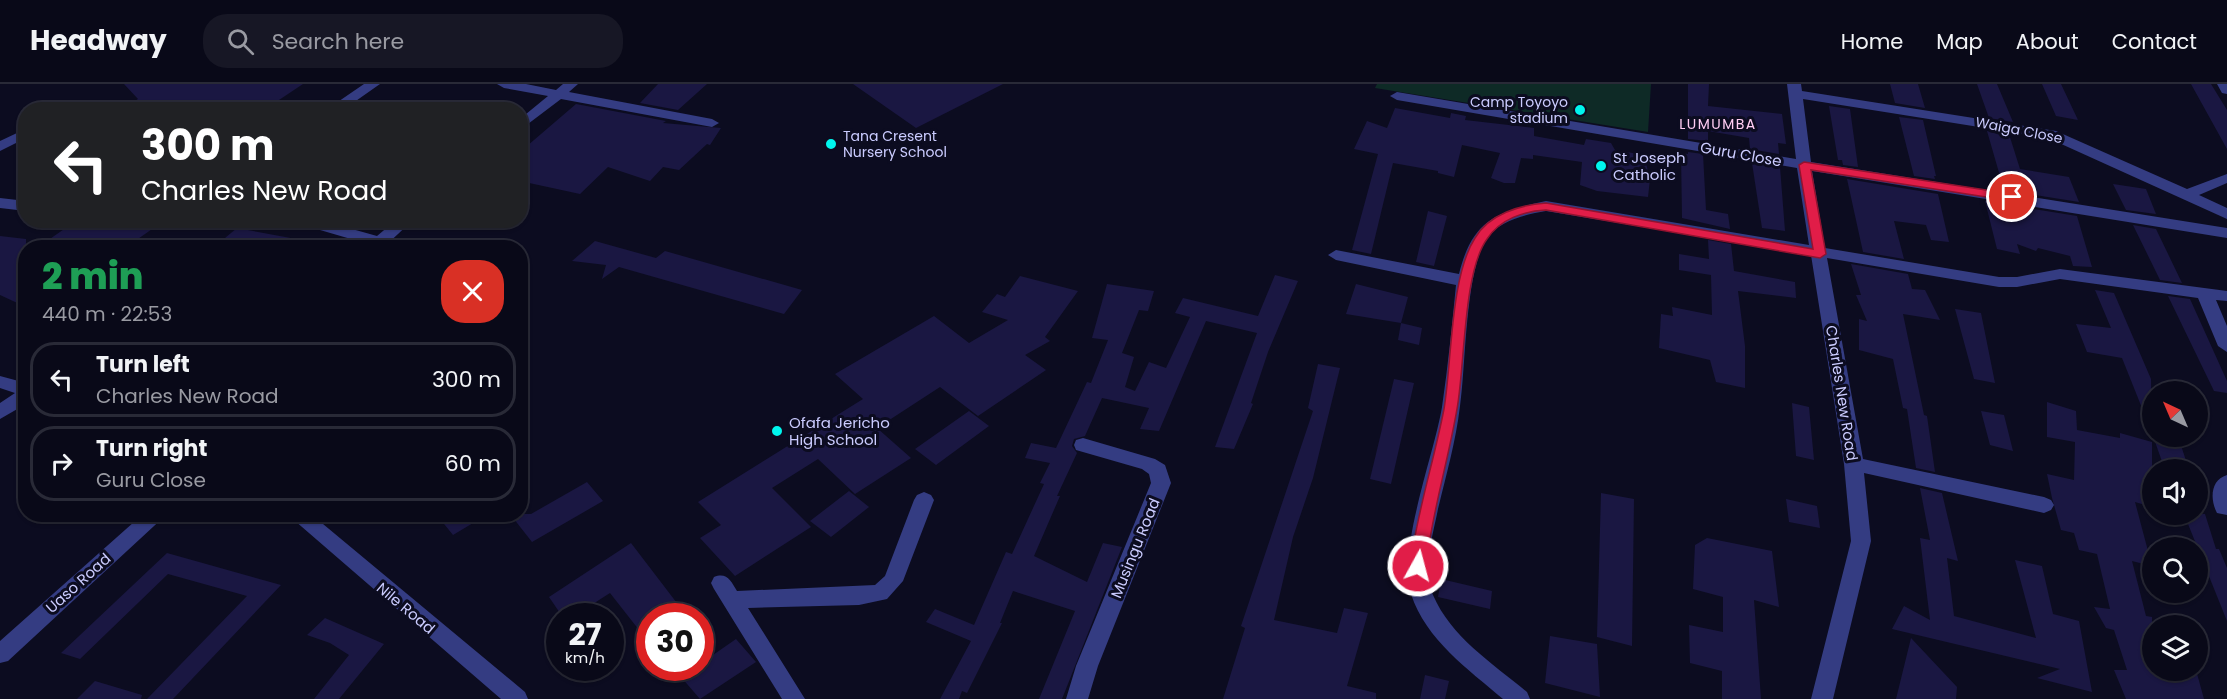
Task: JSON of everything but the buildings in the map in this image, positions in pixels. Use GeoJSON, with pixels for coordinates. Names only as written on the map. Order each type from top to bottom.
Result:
{"type":"FeatureCollection","features":[{"type":"Feature","properties":{"kind":"street"},"geometry":{"type":"LineString","coordinates":[[345,102],[373,84]]}},
{"type":"Feature","properties":{"kind":"street"},"geometry":{"type":"LineString","coordinates":[[504,84],[712,123]]}},
{"type":"Feature","properties":{"kind":"street"},"geometry":{"type":"LineString","coordinates":[[528,119],[571,84]]}},
{"type":"Feature","properties":{"kind":"street"},"geometry":{"type":"LineString","coordinates":[[2224,84],[2227,90]]}},
{"type":"Feature","properties":{"kind":"street","name":"Charles New Road"},"geometry":{"type":"LineString","coordinates":[[1795,89],[1804,165],[1854,464],[1861,541],[1822,699]]}},
{"type":"Feature","properties":{"kind":"street","name":"Waiga Close"},"geometry":{"type":"LineString","coordinates":[[1795,89],[2051,134],[2189,194],[2227,214]]}},
{"type":"Feature","properties":{"kind":"street","name":"Guru Close"},"geometry":{"type":"LineString","coordinates":[[1397,96],[2227,233]]}},
{"type":"Feature","properties":{"kind":"street"},"geometry":{"type":"LineString","coordinates":[[0,147],[17,137]]}},
{"type":"Feature","properties":{"kind":"street"},"geometry":{"type":"LineString","coordinates":[[2189,194],[2227,178]]}},
{"type":"Feature","properties":{"kind":"street"},"geometry":{"type":"LineString","coordinates":[[0,203],[18,205]]}},
{"type":"Feature","properties":{"kind":"street"},"geometry":{"type":"LineString","coordinates":[[1519,699],[1446,637],[1422,594],[1419,581],[1419,551],[1438,473],[1454,384],[1465,281],[1479,239],[1492,224],[1518,212],[1546,206],[1820,254],[1999,282],[2025,283],[2044,275],[2060,274],[2227,296]]}},
{"type":"Feature","properties":{"kind":"street"},"geometry":{"type":"LineString","coordinates":[[326,228],[361,240]]}},
{"type":"Feature","properties":{"kind":"street"},"geometry":{"type":"LineString","coordinates":[[382,240],[396,228]]}},
{"type":"Feature","properties":{"kind":"street"},"geometry":{"type":"LineString","coordinates":[[1336,255],[1465,281]]}},
{"type":"Feature","properties":{"kind":"street"},"geometry":{"type":"LineString","coordinates":[[2205,294],[2227,346]]}},
{"type":"Feature","properties":{"kind":"street"},"geometry":{"type":"LineString","coordinates":[[0,382],[18,388]]}},
{"type":"Feature","properties":{"kind":"street"},"geometry":{"type":"LineString","coordinates":[[0,412],[18,400]]}},
{"type":"Feature","properties":{"kind":"street","name":"Musingu Road"},"geometry":{"type":"LineString","coordinates":[[1077,699],[1161,483],[1158,470],[1148,464],[1083,445]]}},
{"type":"Feature","properties":{"kind":"street"},"geometry":{"type":"LineString","coordinates":[[1854,464],[2044,505]]}},
{"type":"Feature","properties":{"kind":"street"},"geometry":{"type":"LineString","coordinates":[[2224,508],[2222,489],[2227,482]]}},
{"type":"Feature","properties":{"kind":"street"},"geometry":{"type":"LineString","coordinates":[[794,699],[727,592],[859,596],[880,592],[893,581],[924,500]]}},
{"type":"Feature","properties":{"kind":"street","name":"Uaso Road"},"geometry":{"type":"LineString","coordinates":[[0,654],[148,522]]}},
{"type":"Feature","properties":{"kind":"street","name":"Nile Road"},"geometry":{"type":"LineString","coordinates":[[307,522],[517,699]]}},
{"type":"Feature","properties":{"kind":"green space","name":"Camp Toyoyo stadium"},"geometry":{"type":"Polygon","coordinates":[[[1377,84],[1651,84],[1648,132],[1375,88],[1377,84]]]}},
{"type":"Feature","properties":{"kind":"place","name":"Camp Toyoyo stadium"},"geometry":{"type":"Point","coordinates":[1580,110]}},
{"type":"Feature","properties":{"kind":"place","name":"Tana Cresent Nursery School"},"geometry":{"type":"Point","coordinates":[831,144]}},
{"type":"Feature","properties":{"kind":"place","name":"St Joseph Catholic"},"geometry":{"type":"Point","coordinates":[1601,166]}},
{"type":"Feature","properties":{"kind":"place","name":"Ofafa Jericho High School"},"geometry":{"type":"Point","coordinates":[777,431]}},
{"type":"Feature","properties":{"kind":"district","name":"LUMUMBA"},"geometry":{"type":"Point","coordinates":[1718,124]}},
{"type":"Feature","properties":{"kind":"route"},"geometry":{"type":"LineString","coordinates":[[1418,566],[1422,535],[1451,408],[1465,281],[1471,257],[1479,239],[1492,224],[1503,217],[1533,207],[1546,206],[1820,254],[1804,165],[2012,197]]}}]}
